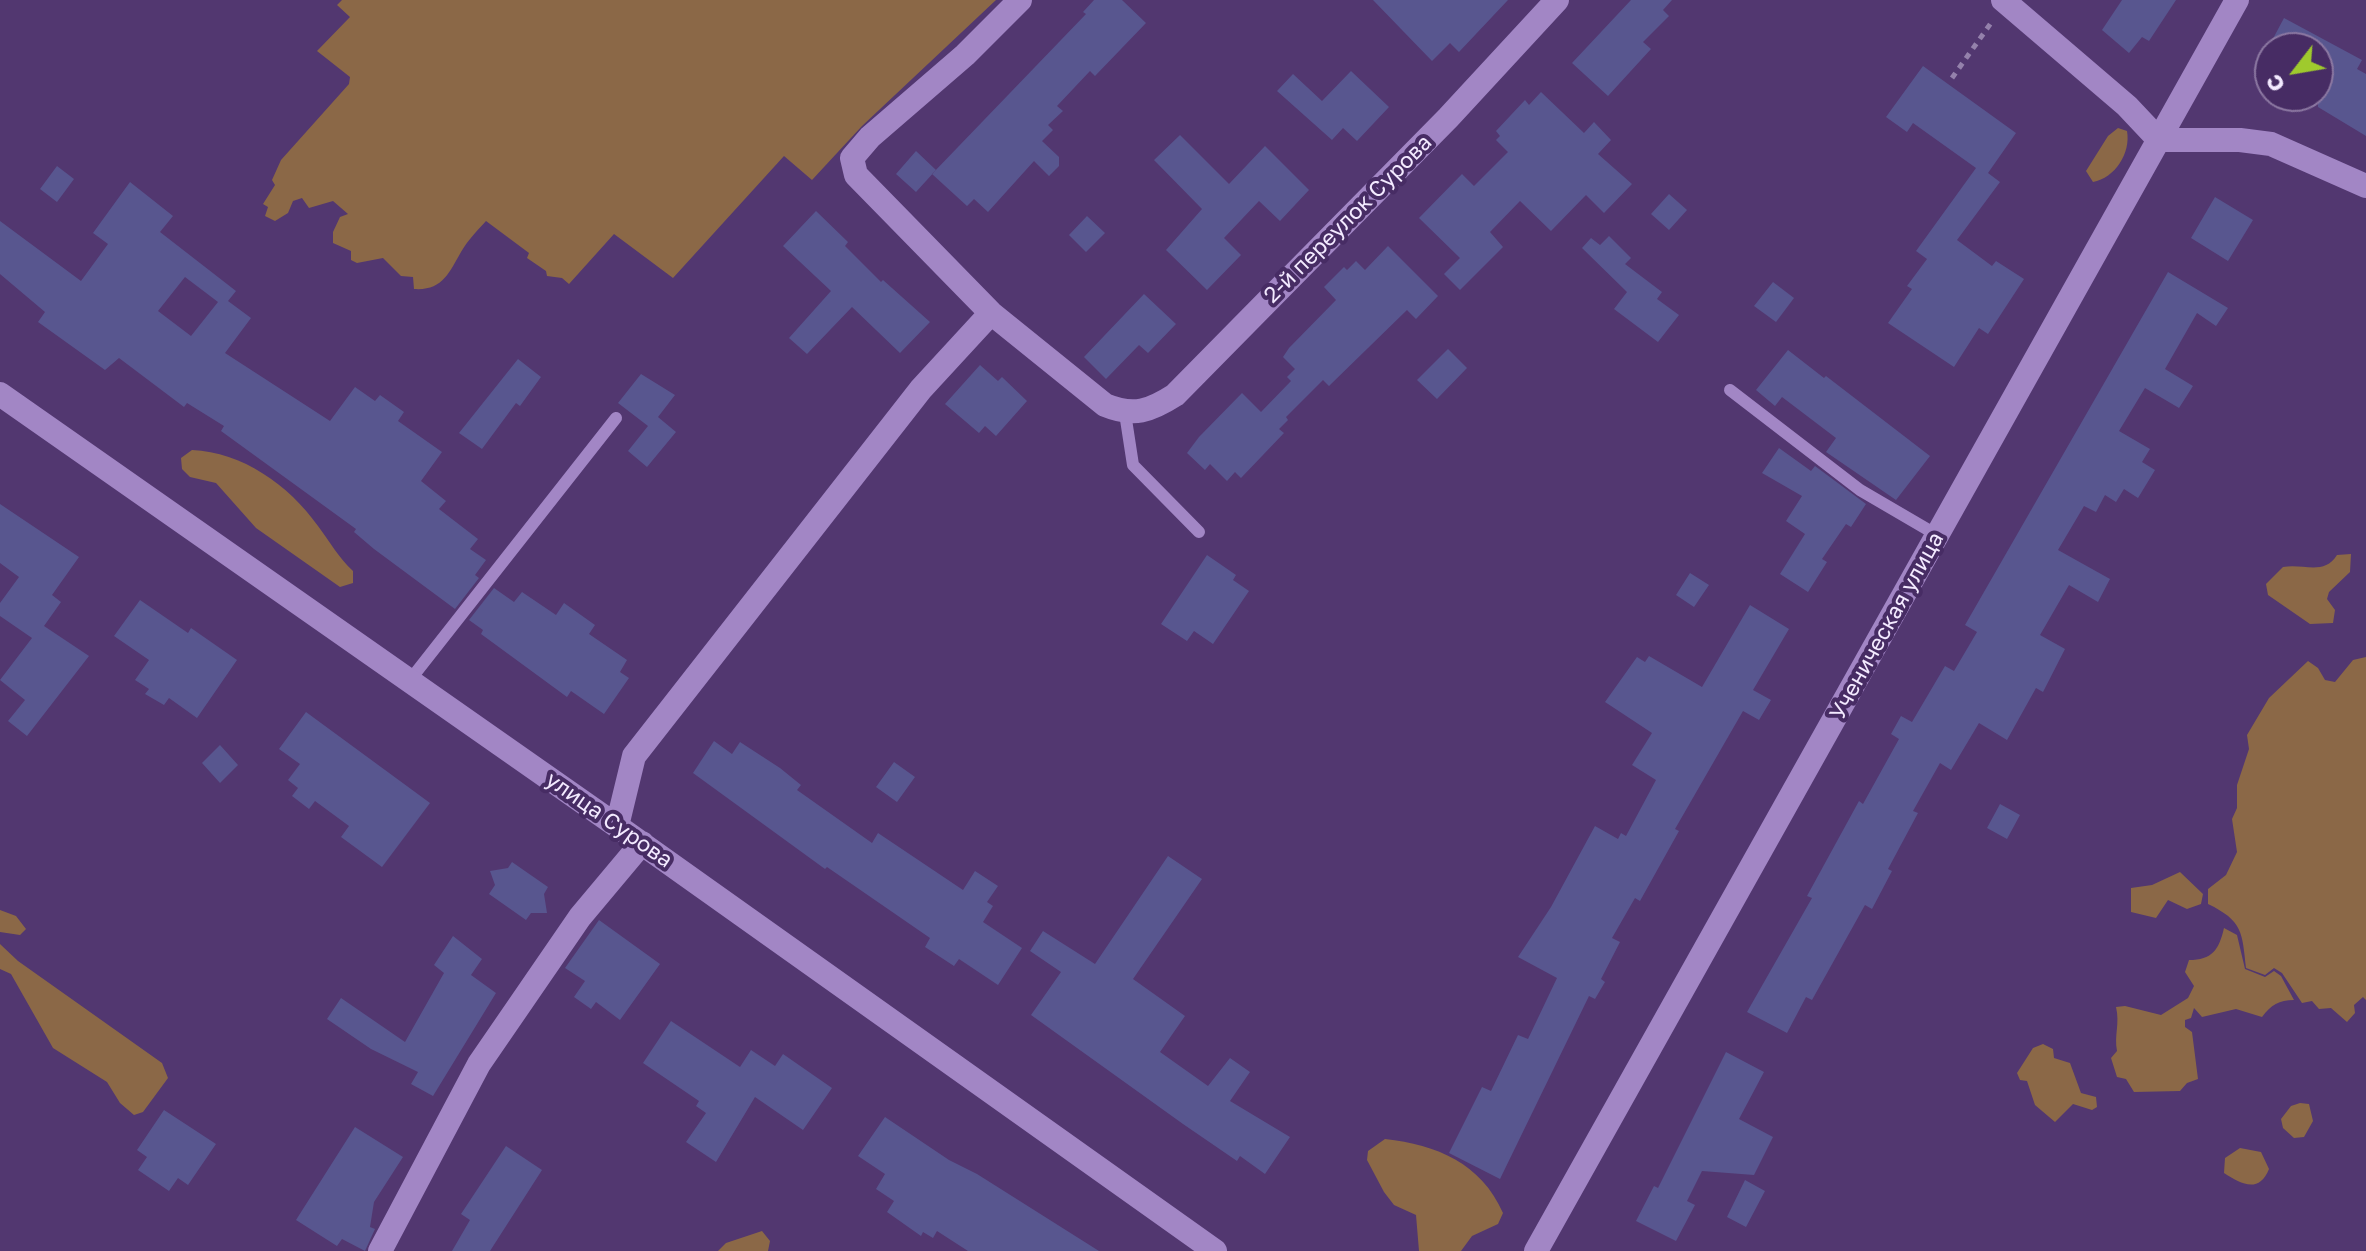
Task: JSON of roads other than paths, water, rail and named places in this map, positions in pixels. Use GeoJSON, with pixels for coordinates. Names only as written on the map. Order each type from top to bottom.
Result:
{"type":"FeatureCollection","features":[{"type":"Feature","properties":{"kind":"street"},"geometry":{"type":"LineString","coordinates":[[1020,0],[965,55],[870,137],[852,158],[856,175],[991,313],[1105,405],[1125,413]]}},
{"type":"Feature","properties":{"kind":"street","name":"2-й переулок Сурова"},"geometry":{"type":"LineString","coordinates":[[1125,413],[1150,411],[1175,395],[1448,118],[1557,0]]}},
{"type":"Feature","properties":{"kind":"street","name":"Ученическая улица"},"geometry":{"type":"LineString","coordinates":[[1536,1251],[2237,0]]}},
{"type":"Feature","properties":{"kind":"street"},"geometry":{"type":"LineString","coordinates":[[2004,1],[2127,106],[2159,140],[2240,140],[2271,144],[2366,186]]}},
{"type":"Feature","properties":{"kind":"street"},"geometry":{"type":"LineString","coordinates":[[617,826],[634,756],[911,401],[991,313]]}},
{"type":"Feature","properties":{"kind":"street","name":"улица Сурова"},"geometry":{"type":"LineString","coordinates":[[0,394],[642,843],[1215,1251]]}},
{"type":"Feature","properties":{"kind":"street"},"geometry":{"type":"LineString","coordinates":[[380,1251],[479,1064],[580,917],[642,843]]}},
{"type":"Feature","properties":{"kind":"lane"},"geometry":{"type":"LineString","coordinates":[[1730,390],[1860,490],[1937,535]]}},
{"type":"Feature","properties":{"kind":"lane"},"geometry":{"type":"LineString","coordinates":[[1125,413],[1133,465],[1199,532]]}},
{"type":"Feature","properties":{"kind":"lane"},"geometry":{"type":"LineString","coordinates":[[410,680],[616,418]]}}]}
